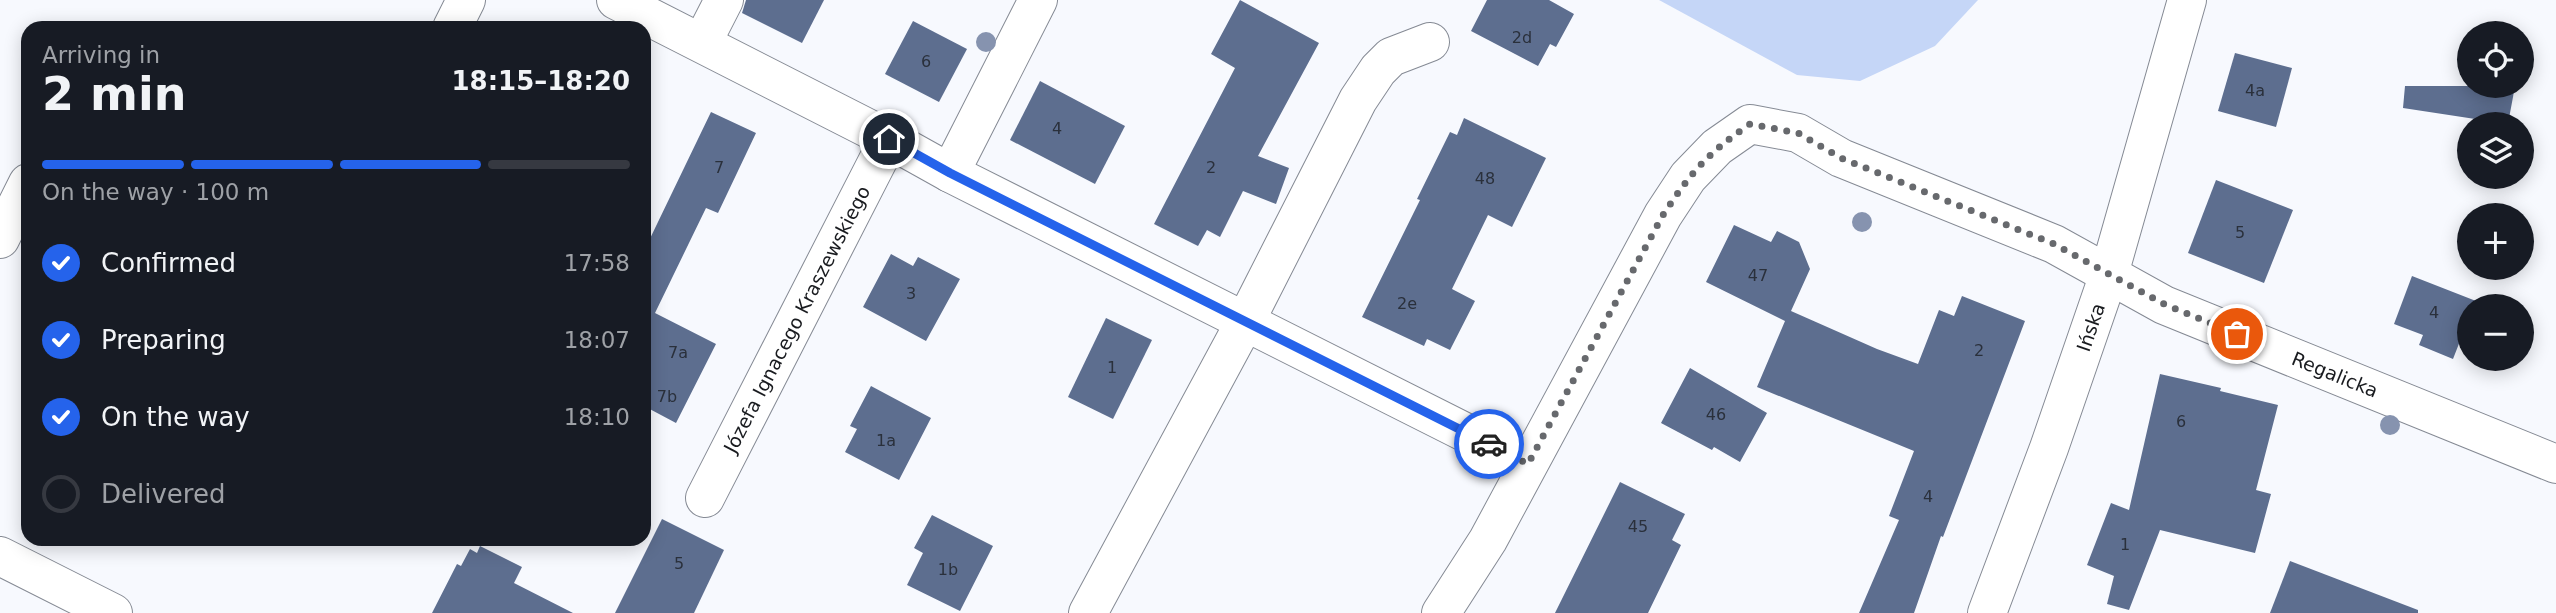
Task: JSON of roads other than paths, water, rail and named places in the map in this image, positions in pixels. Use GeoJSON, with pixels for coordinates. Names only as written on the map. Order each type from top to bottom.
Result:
{"type":"FeatureCollection","features":[{"type":"Feature","properties":{"kind":"street"},"geometry":{"type":"LineString","coordinates":[[456,21],[466,0]]}},
{"type":"Feature","properties":{"kind":"street"},"geometry":{"type":"LineString","coordinates":[[616,0],[889,139],[950,173],[1528,464]]}},
{"type":"Feature","properties":{"kind":"street"},"geometry":{"type":"LineString","coordinates":[[702,43],[724,0]]}},
{"type":"Feature","properties":{"kind":"street"},"geometry":{"type":"LineString","coordinates":[[950,173],[1038,0]]}},
{"type":"Feature","properties":{"kind":"street"},"geometry":{"type":"LineString","coordinates":[[1441,613],[1488,540],[1663,215],[1688,177],[1717,147],[1750,124],[1798,133],[1841,158],[2054,244],[2109,274],[2187,0]]}},
{"type":"Feature","properties":{"kind":"street"},"geometry":{"type":"LineString","coordinates":[[1088,613],[1246,320],[1358,100],[1378,70],[1391,57],[1430,42]]}},
{"type":"Feature","properties":{"kind":"street","name":"Józefa Ignacego Kraszewskiego"},"geometry":{"type":"LineString","coordinates":[[705,498],[889,139]]}},
{"type":"Feature","properties":{"kind":"street"},"geometry":{"type":"LineString","coordinates":[[0,239],[21,197]]}},
{"type":"Feature","properties":{"kind":"street","name":"Regalicka"},"geometry":{"type":"LineString","coordinates":[[2109,274],[2164,304],[2556,464]]}},
{"type":"Feature","properties":{"kind":"street","name":"Ińska"},"geometry":{"type":"LineString","coordinates":[[1987,613],[2049,448],[2109,274]]}},
{"type":"Feature","properties":{"kind":"street"},"geometry":{"type":"LineString","coordinates":[[0,556],[113,613]]}}]}
